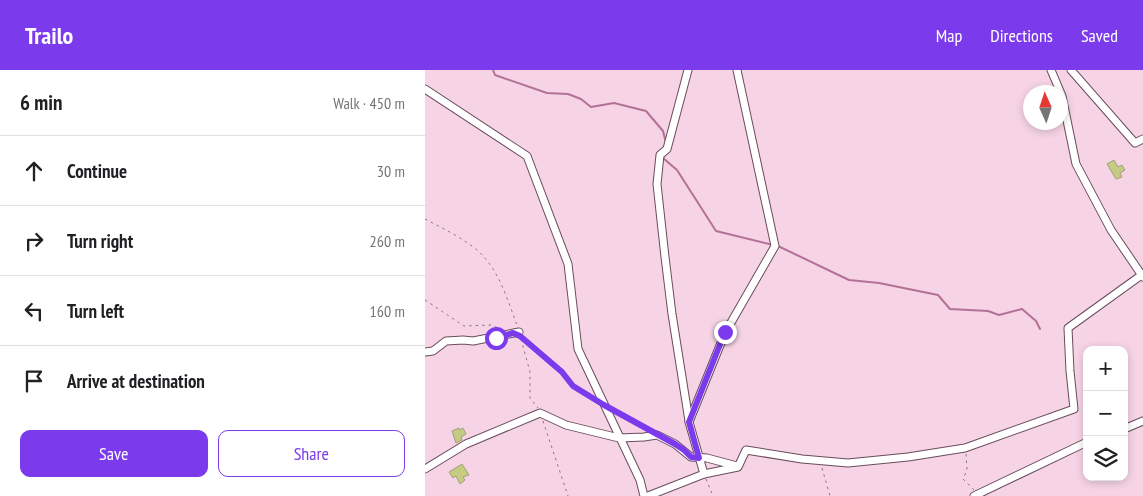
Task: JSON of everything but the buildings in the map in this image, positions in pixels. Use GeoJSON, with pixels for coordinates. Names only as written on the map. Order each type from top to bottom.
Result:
{"type":"FeatureCollection","features":[{"type":"Feature","properties":{"kind":"street"},"geometry":{"type":"LineString","coordinates":[[688,70],[667,149],[660,155],[657,184],[672,314],[689,422],[704,474]]}},
{"type":"Feature","properties":{"kind":"street"},"geometry":{"type":"LineString","coordinates":[[689,422],[725,332],[775,246],[737,70]]}},
{"type":"Feature","properties":{"kind":"street"},"geometry":{"type":"LineString","coordinates":[[647,496],[704,474],[738,466],[747,450],[848,463],[908,457],[965,448],[1074,409],[1068,328],[1143,276],[1111,230],[1076,164],[1062,96],[1051,70]]}},
{"type":"Feature","properties":{"kind":"street"},"geometry":{"type":"LineString","coordinates":[[1071,70],[1135,142],[1143,139]]}},
{"type":"Feature","properties":{"kind":"street"},"geometry":{"type":"LineString","coordinates":[[425,89],[527,156],[568,264],[578,348],[640,480],[644,496]]}},
{"type":"Feature","properties":{"kind":"street"},"geometry":{"type":"LineString","coordinates":[[425,352],[433,351],[446,341],[463,340],[473,342],[516,332]]}},
{"type":"Feature","properties":{"kind":"street"},"geometry":{"type":"LineString","coordinates":[[425,470],[466,444],[541,413],[566,425],[619,438],[657,435],[675,444],[691,457],[707,458],[738,466]]}},
{"type":"Feature","properties":{"kind":"street"},"geometry":{"type":"LineString","coordinates":[[1128,427],[1143,421]]}},
{"type":"Feature","properties":{"kind":"street"},"geometry":{"type":"LineString","coordinates":[[976,495],[1083,444]]}},
{"type":"Feature","properties":{"kind":"path"},"geometry":{"type":"LineString","coordinates":[[425,219],[470,244],[487,260],[502,282],[516,332]]}},
{"type":"Feature","properties":{"kind":"path"},"geometry":{"type":"LineString","coordinates":[[425,300],[464,326],[491,325],[516,332]]}},
{"type":"Feature","properties":{"kind":"path"},"geometry":{"type":"LineString","coordinates":[[568,496],[541,413],[530,398],[530,372],[520,336],[562,372],[573,386],[657,435]]}},
{"type":"Feature","properties":{"kind":"path"},"geometry":{"type":"LineString","coordinates":[[965,448],[967,470],[963,479],[976,495]]}},
{"type":"Feature","properties":{"kind":"path"},"geometry":{"type":"LineString","coordinates":[[819,460],[830,496]]}},
{"type":"Feature","properties":{"kind":"path"},"geometry":{"type":"LineString","coordinates":[[704,474],[713,496]]}},
{"type":"Feature","properties":{"kind":"waterway"},"geometry":{"type":"LineString","coordinates":[[493,70],[495,75],[547,93],[568,94],[581,99],[591,107],[614,103],[646,111],[663,131],[666,143]]}},
{"type":"Feature","properties":{"kind":"waterway"},"geometry":{"type":"LineString","coordinates":[[665,154],[663,158],[677,170],[716,231],[773,245]]}},
{"type":"Feature","properties":{"kind":"waterway"},"geometry":{"type":"LineString","coordinates":[[778,246],[849,280],[879,283],[938,295],[950,309],[988,311],[999,315],[1022,309],[1036,321],[1040,329]]}},
{"type":"Feature","properties":{"kind":"route"},"geometry":{"type":"LineString","coordinates":[[496,338],[513,333],[520,336],[562,372],[573,386],[675,444],[691,457],[699,458],[689,422],[725,332]]}}]}
